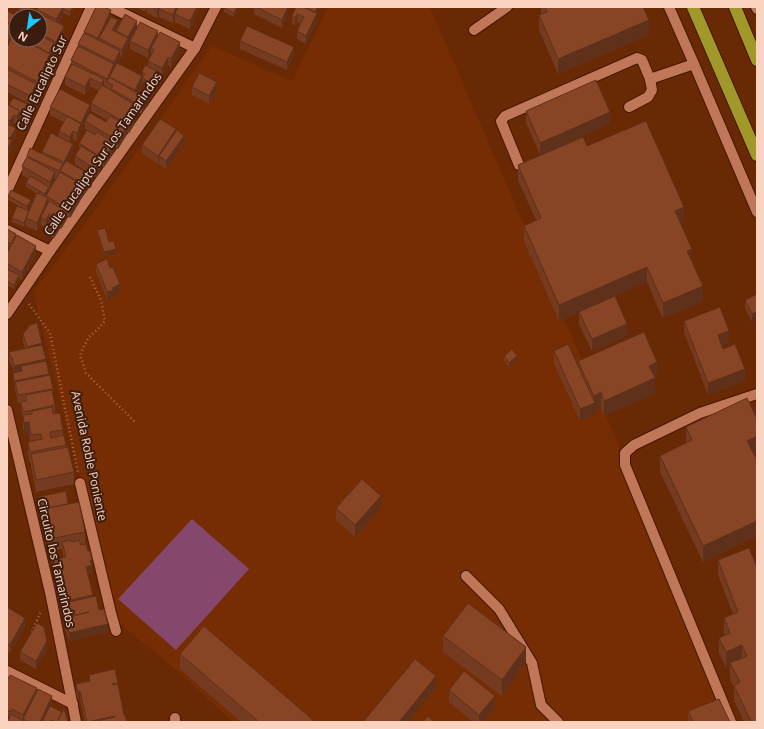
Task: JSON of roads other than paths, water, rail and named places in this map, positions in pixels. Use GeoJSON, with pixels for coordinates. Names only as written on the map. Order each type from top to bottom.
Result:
{"type":"FeatureCollection","features":[{"type":"Feature","properties":{"kind":"highway"},"geometry":{"type":"LineString","coordinates":[[693,7],[757,155]]}},
{"type":"Feature","properties":{"kind":"highway"},"geometry":{"type":"LineString","coordinates":[[735,7],[757,60]]}},
{"type":"Feature","properties":{"kind":"street","name":"Calle Eucalipto Sur"},"geometry":{"type":"LineString","coordinates":[[7,191],[91,7]]}},
{"type":"Feature","properties":{"kind":"street"},"geometry":{"type":"LineString","coordinates":[[110,7],[195,48]]}},
{"type":"Feature","properties":{"kind":"street","name":"Calle Eucalipto Sur Los Tamarindos"},"geometry":{"type":"LineString","coordinates":[[7,314],[50,251],[195,48],[216,7]]}},
{"type":"Feature","properties":{"kind":"street"},"geometry":{"type":"LineString","coordinates":[[474,30],[507,7]]}},
{"type":"Feature","properties":{"kind":"street"},"geometry":{"type":"LineString","coordinates":[[669,7],[757,212]]}},
{"type":"Feature","properties":{"kind":"street"},"geometry":{"type":"LineString","coordinates":[[519,165],[501,121],[505,116],[637,58],[642,60],[650,79],[652,90],[648,97],[629,107]]}},
{"type":"Feature","properties":{"kind":"street"},"geometry":{"type":"LineString","coordinates":[[650,79],[694,64]]}},
{"type":"Feature","properties":{"kind":"street"},"geometry":{"type":"LineString","coordinates":[[7,230],[50,251]]}},
{"type":"Feature","properties":{"kind":"street"},"geometry":{"type":"LineString","coordinates":[[731,722],[625,465],[625,453],[634,445],[700,413],[757,394]]}},
{"type":"Feature","properties":{"kind":"street","name":"Circuito los Tamarindos"},"geometry":{"type":"LineString","coordinates":[[7,410],[50,592],[76,722]]}},
{"type":"Feature","properties":{"kind":"street","name":"Avenida Roble Poniente"},"geometry":{"type":"LineString","coordinates":[[80,483],[116,631]]}},
{"type":"Feature","properties":{"kind":"street"},"geometry":{"type":"LineString","coordinates":[[466,576],[499,609],[532,663],[541,706],[558,722]]}},
{"type":"Feature","properties":{"kind":"street"},"geometry":{"type":"LineString","coordinates":[[7,671],[73,704]]}}]}
